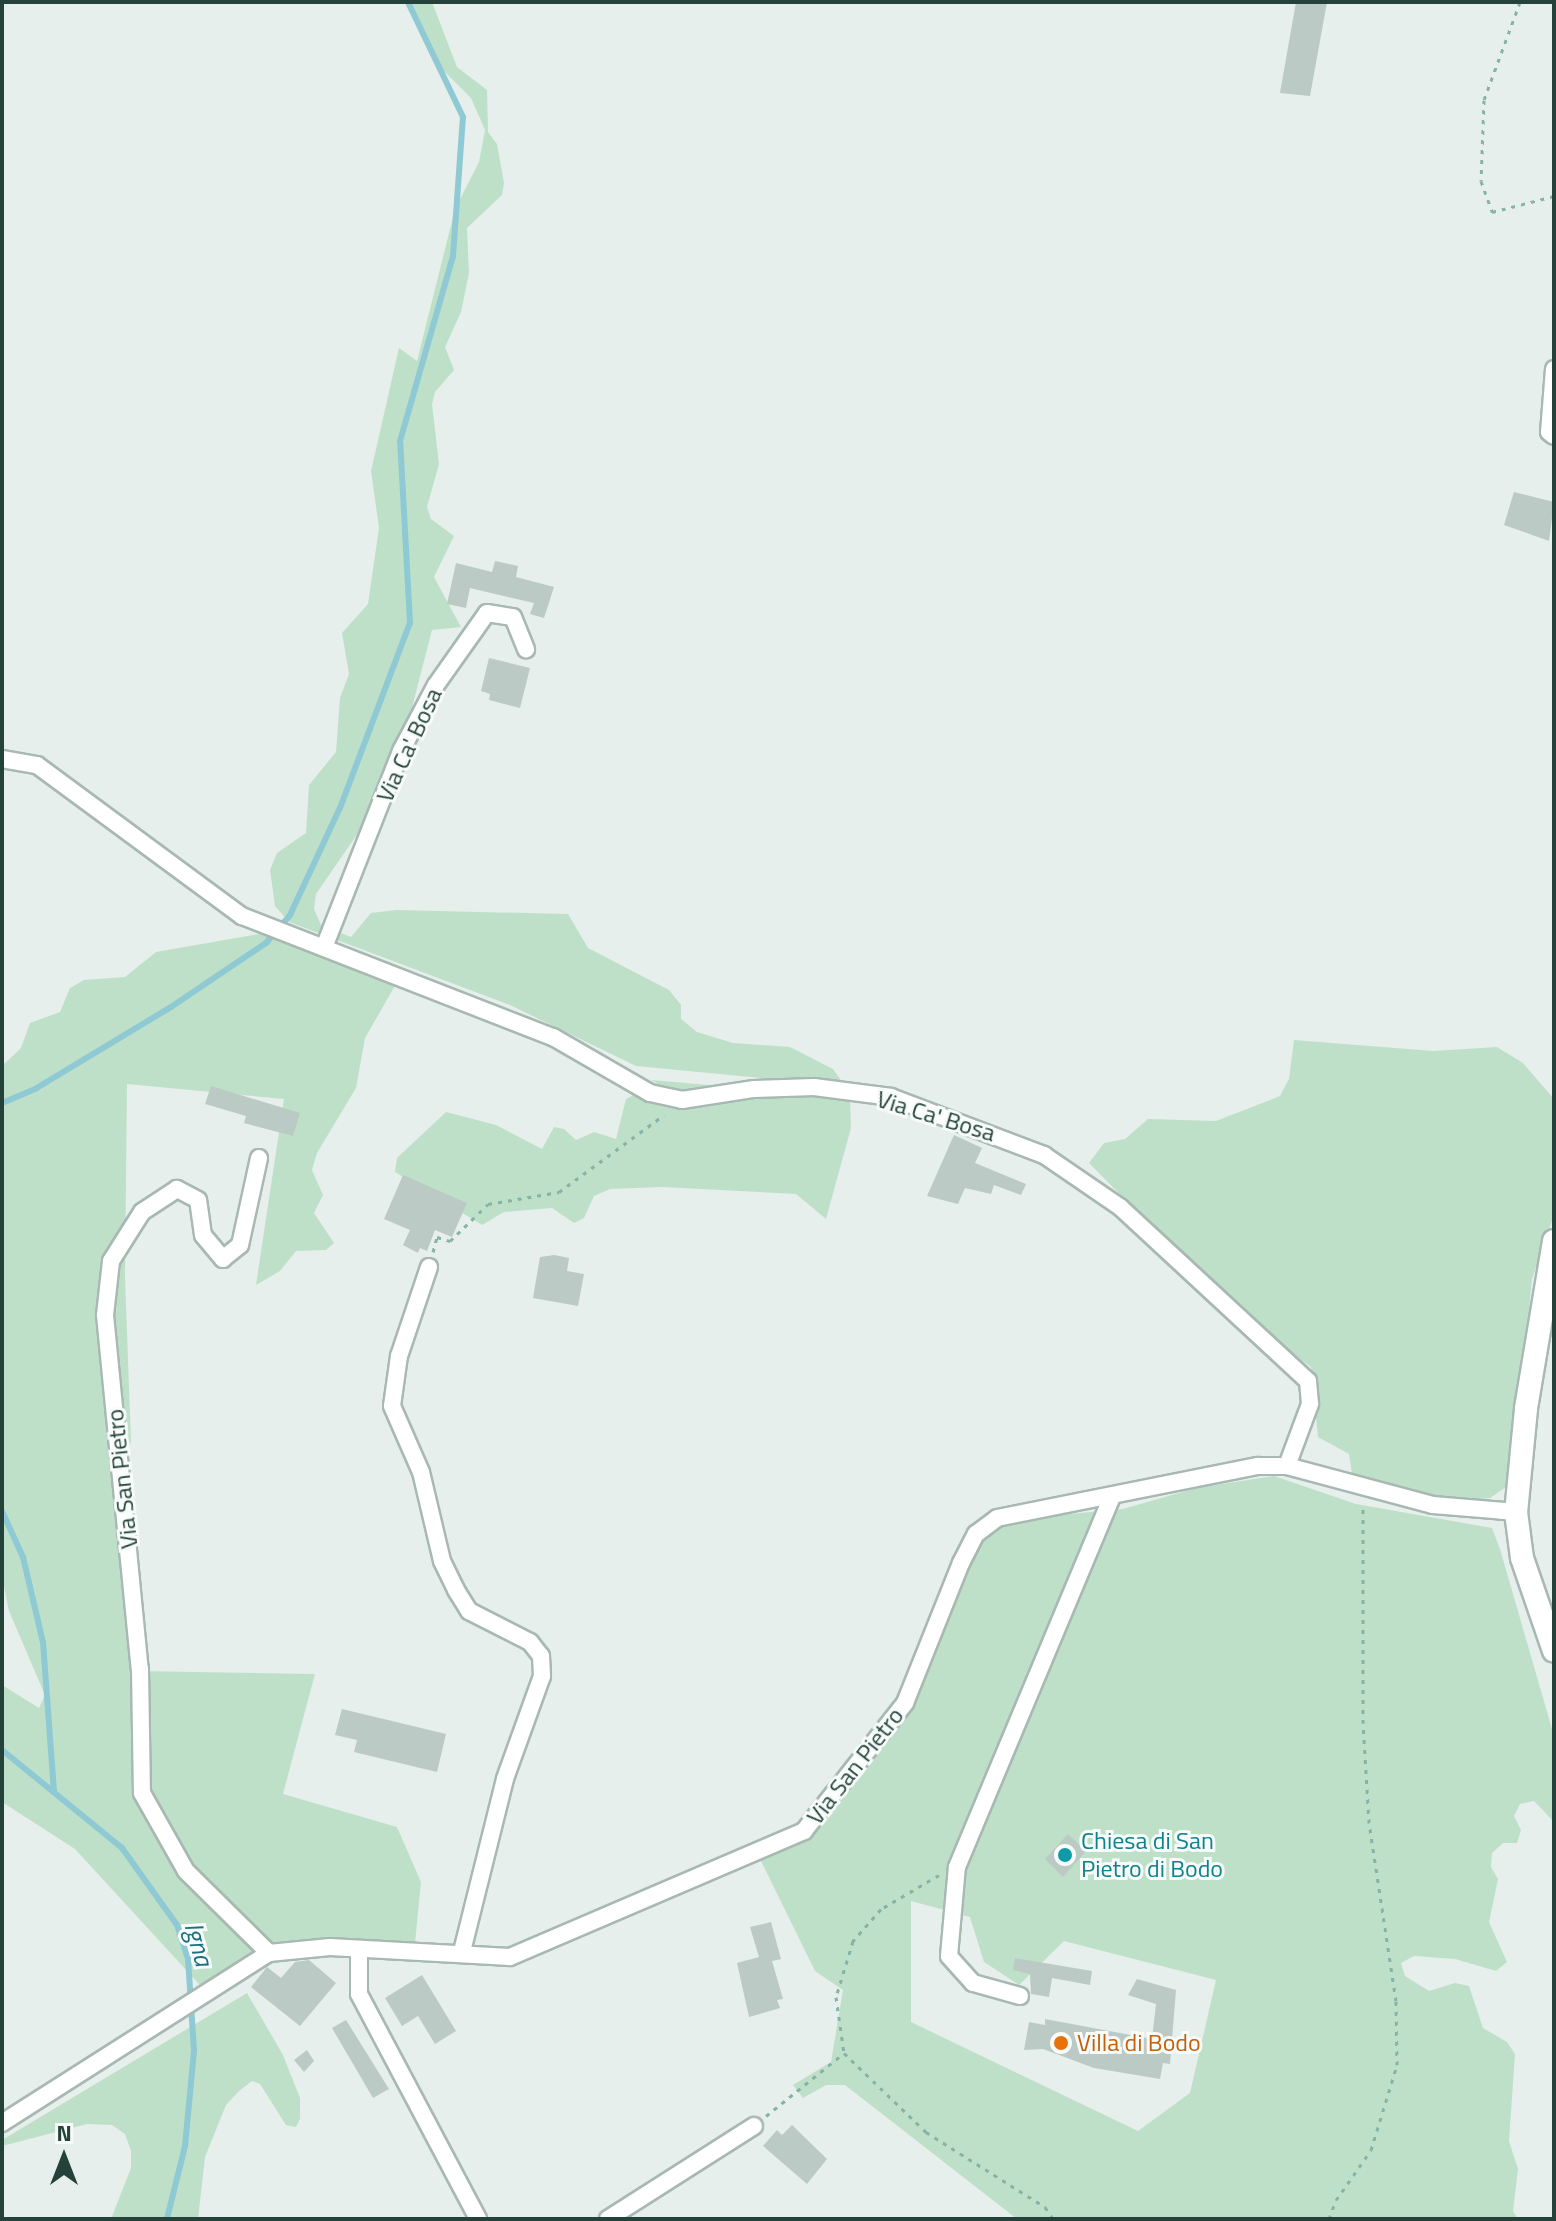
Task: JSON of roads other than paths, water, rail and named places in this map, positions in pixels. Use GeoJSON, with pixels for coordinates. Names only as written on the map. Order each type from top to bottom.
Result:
{"type":"FeatureCollection","features":[{"type":"Feature","properties":{"kind":"street"},"geometry":{"type":"LineString","coordinates":[[1554,369],[1549,432],[1554,436]]}},
{"type":"Feature","properties":{"kind":"street","name":"Via Ca' Bosa"},"geometry":{"type":"LineString","coordinates":[[325,945],[401,751],[436,685],[487,613],[513,617],[526,650]]}},
{"type":"Feature","properties":{"kind":"street","name":"Via Ca' Bosa"},"geometry":{"type":"LineString","coordinates":[[2,759],[37,765],[242,916],[325,945],[418,989],[553,1037],[650,1093],[682,1100],[754,1089],[814,1087],[891,1097],[966,1121],[1079,1175],[1308,1381],[1310,1404],[1287,1466]]}},
{"type":"Feature","properties":{"kind":"street","name":"Via San Pietro"},"geometry":{"type":"LineString","coordinates":[[259,1158],[240,1245],[223,1259],[203,1235],[198,1200],[177,1189],[142,1212],[111,1261],[105,1315],[140,1669],[142,1793],[186,1871],[269,1953]]}},
{"type":"Feature","properties":{"kind":"street"},"geometry":{"type":"LineString","coordinates":[[1554,1241],[1526,1409],[1516,1512],[1522,1558],[1554,1651]]}},
{"type":"Feature","properties":{"kind":"street"},"geometry":{"type":"LineString","coordinates":[[429,1267],[399,1356],[392,1406],[421,1472],[442,1561],[456,1590],[469,1611],[530,1642],[541,1656],[542,1676],[505,1779],[462,1951]]}},
{"type":"Feature","properties":{"kind":"street","name":"Via San Pietro"},"geometry":{"type":"LineString","coordinates":[[2,2123],[209,1995],[269,1953],[296,1947],[359,1951],[462,1951],[487,1958],[542,1946],[620,1906],[804,1831],[905,1703],[976,1534],[997,1518],[1111,1498],[1258,1466],[1287,1466],[1363,1488],[1479,1512],[1516,1512]]}},
{"type":"Feature","properties":{"kind":"street"},"geometry":{"type":"LineString","coordinates":[[1020,1996],[973,1983],[949,1956],[957,1867],[1111,1498]]}},
{"type":"Feature","properties":{"kind":"street"},"geometry":{"type":"LineString","coordinates":[[359,1951],[359,1994],[478,2219]]}},
{"type":"Feature","properties":{"kind":"street"},"geometry":{"type":"LineString","coordinates":[[608,2219],[754,2126]]}},
{"type":"Feature","properties":{"kind":"waterway"},"geometry":{"type":"LineString","coordinates":[[2,1103],[35,1089],[171,1007],[266,943],[290,915],[340,808],[410,623],[400,441],[453,256],[463,117],[408,2]]}},
{"type":"Feature","properties":{"kind":"waterway"},"geometry":{"type":"LineString","coordinates":[[2,1511],[23,1557],[43,1642],[54,1792]]}},
{"type":"Feature","properties":{"kind":"waterway","name":"Igna"},"geometry":{"type":"LineString","coordinates":[[2,1750],[122,1848],[177,1925],[188,1958],[194,2051],[185,2146],[167,2219]]}},
{"type":"Feature","properties":{"kind":"place","name":"Chiesa di San Pietro di Bodo"},"geometry":{"type":"Point","coordinates":[1065,1855]}},
{"type":"Feature","properties":{"kind":"place","name":"Villa di Bodo"},"geometry":{"type":"Point","coordinates":[1061,2043]}}]}
